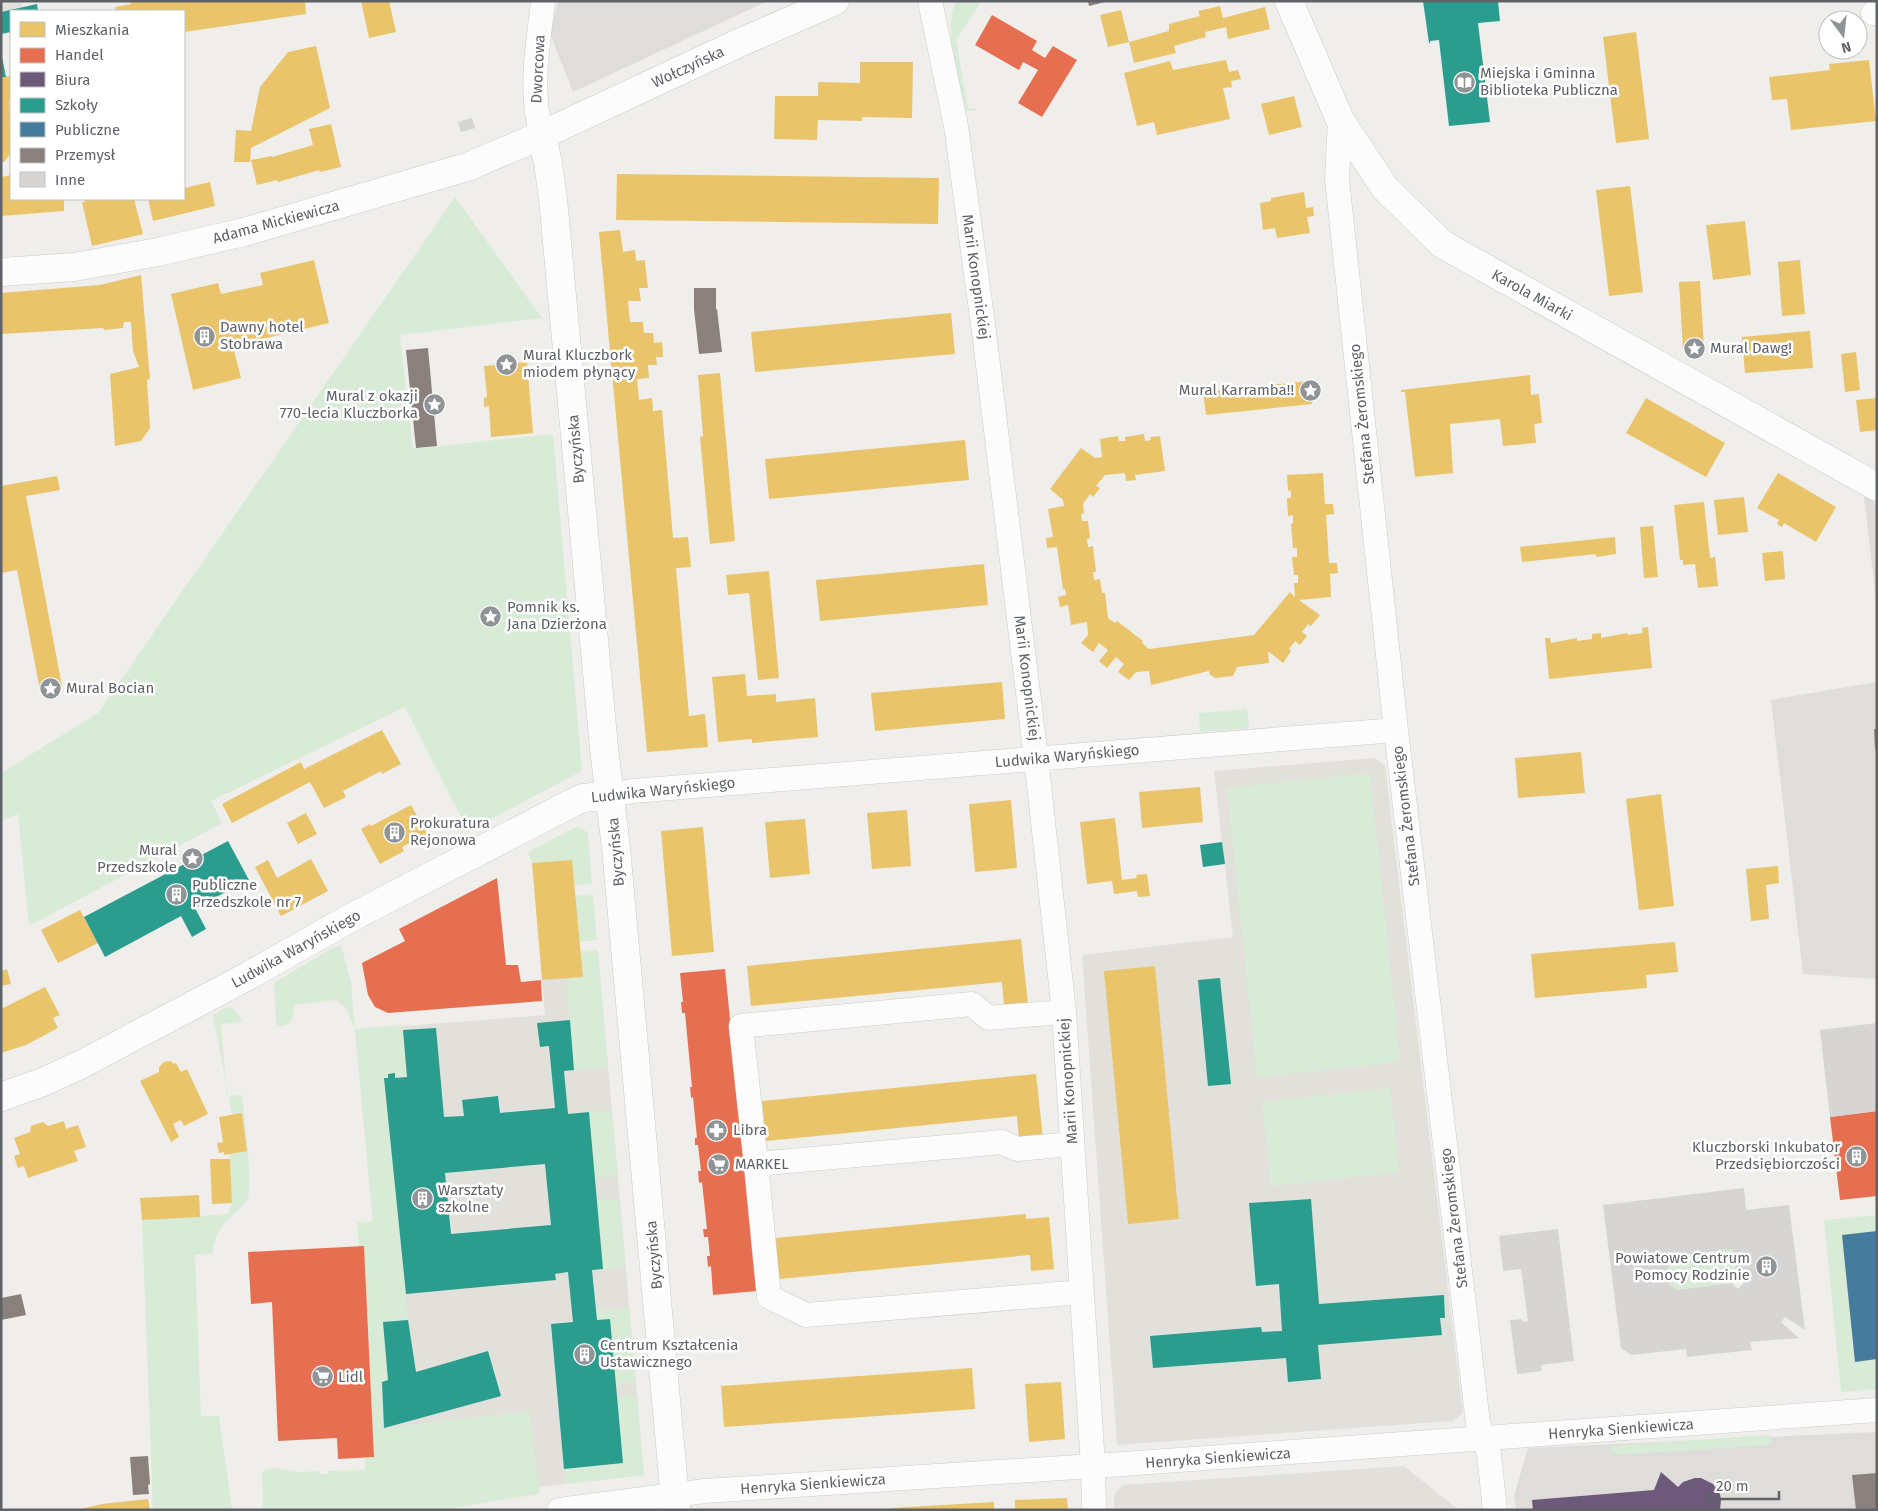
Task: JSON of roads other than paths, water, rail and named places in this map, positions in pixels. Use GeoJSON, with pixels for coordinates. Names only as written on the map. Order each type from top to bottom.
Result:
{"type":"FeatureCollection","features":[{"type":"Feature","properties":{"kind":"street","name":"Dworcowa"},"geometry":{"type":"LineString","coordinates":[[542,135],[536,117],[534,96],[543,1]]}},
{"type":"Feature","properties":{"kind":"street","name":"Wołczyńska"},"geometry":{"type":"LineString","coordinates":[[542,135],[739,43],[835,1]]}},
{"type":"Feature","properties":{"kind":"street","name":"Marii Konopnickiej"},"geometry":{"type":"LineString","coordinates":[[930,1],[956,126],[985,342],[1036,758],[1064,1012],[1093,1466],[1094,1510]]}},
{"type":"Feature","properties":{"kind":"street","name":"Karola Miarki"},"geometry":{"type":"LineString","coordinates":[[1289,1],[1340,120],[1385,188],[1442,244],[1877,487]]}},
{"type":"Feature","properties":{"kind":"street","name":"Stefana Żeromskiego"},"geometry":{"type":"LineString","coordinates":[[1340,120],[1337,179],[1396,730],[1478,1423],[1489,1454],[1495,1510]]}},
{"type":"Feature","properties":{"kind":"street","name":"Adama Mickiewicza"},"geometry":{"type":"LineString","coordinates":[[1,272],[74,267],[158,252],[244,232],[467,167],[542,135]]}},
{"type":"Feature","properties":{"kind":"street","name":"Byczyńska"},"geometry":{"type":"LineString","coordinates":[[542,135],[553,198],[604,748],[611,795],[676,1502]]}},
{"type":"Feature","properties":{"kind":"street","name":"Ludwika Waryńskiego"},"geometry":{"type":"LineString","coordinates":[[1,1097],[44,1082],[82,1064],[248,976],[354,916],[583,798],[633,791],[1396,730]]}},
{"type":"Feature","properties":{"kind":"street"},"geometry":{"type":"LineString","coordinates":[[1064,1012],[988,1018],[972,1004],[741,1026],[769,1297],[806,1315],[1082,1292]]}},
{"type":"Feature","properties":{"kind":"street"},"geometry":{"type":"LineString","coordinates":[[756,1164],[1002,1142],[1017,1149],[1072,1144]]}},
{"type":"Feature","properties":{"kind":"street","name":"Henryka Sienkiewicza"},"geometry":{"type":"LineString","coordinates":[[559,1510],[676,1502],[1093,1466],[1877,1410]]}},
{"type":"Feature","properties":{"kind":"place","name":"Miejska i Gminna Biblioteka Publiczna"},"geometry":{"type":"Point","coordinates":[1464,82]}},
{"type":"Feature","properties":{"kind":"place","name":"Dawny hotel Stobrawa"},"geometry":{"type":"Point","coordinates":[204,336]}},
{"type":"Feature","properties":{"kind":"place","name":"Mural Dawg!"},"geometry":{"type":"Point","coordinates":[1694,348]}},
{"type":"Feature","properties":{"kind":"place","name":"Mural Kluczbork miodem płynący"},"geometry":{"type":"Point","coordinates":[507,364]}},
{"type":"Feature","properties":{"kind":"place","name":"Mural Karramba!!"},"geometry":{"type":"Point","coordinates":[1310,390]}},
{"type":"Feature","properties":{"kind":"place","name":"Mural z okazji 770-lecia Kluczborka"},"geometry":{"type":"Point","coordinates":[434,405]}},
{"type":"Feature","properties":{"kind":"place","name":"Pomnik ks. Jana Dzierżona"},"geometry":{"type":"Point","coordinates":[491,616]}},
{"type":"Feature","properties":{"kind":"place","name":"Mural Bocian"},"geometry":{"type":"Point","coordinates":[50,688]}},
{"type":"Feature","properties":{"kind":"place","name":"Prokuratura Rejonowa"},"geometry":{"type":"Point","coordinates":[394,832]}},
{"type":"Feature","properties":{"kind":"place","name":"Mural Przedszkole"},"geometry":{"type":"Point","coordinates":[193,859]}},
{"type":"Feature","properties":{"kind":"place","name":"Publiczne Przedszkole nr 7"},"geometry":{"type":"Point","coordinates":[176,894]}},
{"type":"Feature","properties":{"kind":"place","name":"Libra"},"geometry":{"type":"Point","coordinates":[717,1130]}},
{"type":"Feature","properties":{"kind":"place","name":"Kluczborski Inkubator Przedsiębiorczości"},"geometry":{"type":"Point","coordinates":[1856,1156]}},
{"type":"Feature","properties":{"kind":"place","name":"MARKEL"},"geometry":{"type":"Point","coordinates":[719,1164]}},
{"type":"Feature","properties":{"kind":"place","name":"Warsztaty szkolne"},"geometry":{"type":"Point","coordinates":[422,1199]}},
{"type":"Feature","properties":{"kind":"place","name":"Powiatowe Centrum Pomocy Rodzinie"},"geometry":{"type":"Point","coordinates":[1766,1267]}},
{"type":"Feature","properties":{"kind":"place","name":"Centrum Kształcenia Ustawicznego"},"geometry":{"type":"Point","coordinates":[584,1354]}},
{"type":"Feature","properties":{"kind":"place","name":"Lidl"},"geometry":{"type":"Point","coordinates":[322,1377]}}]}
